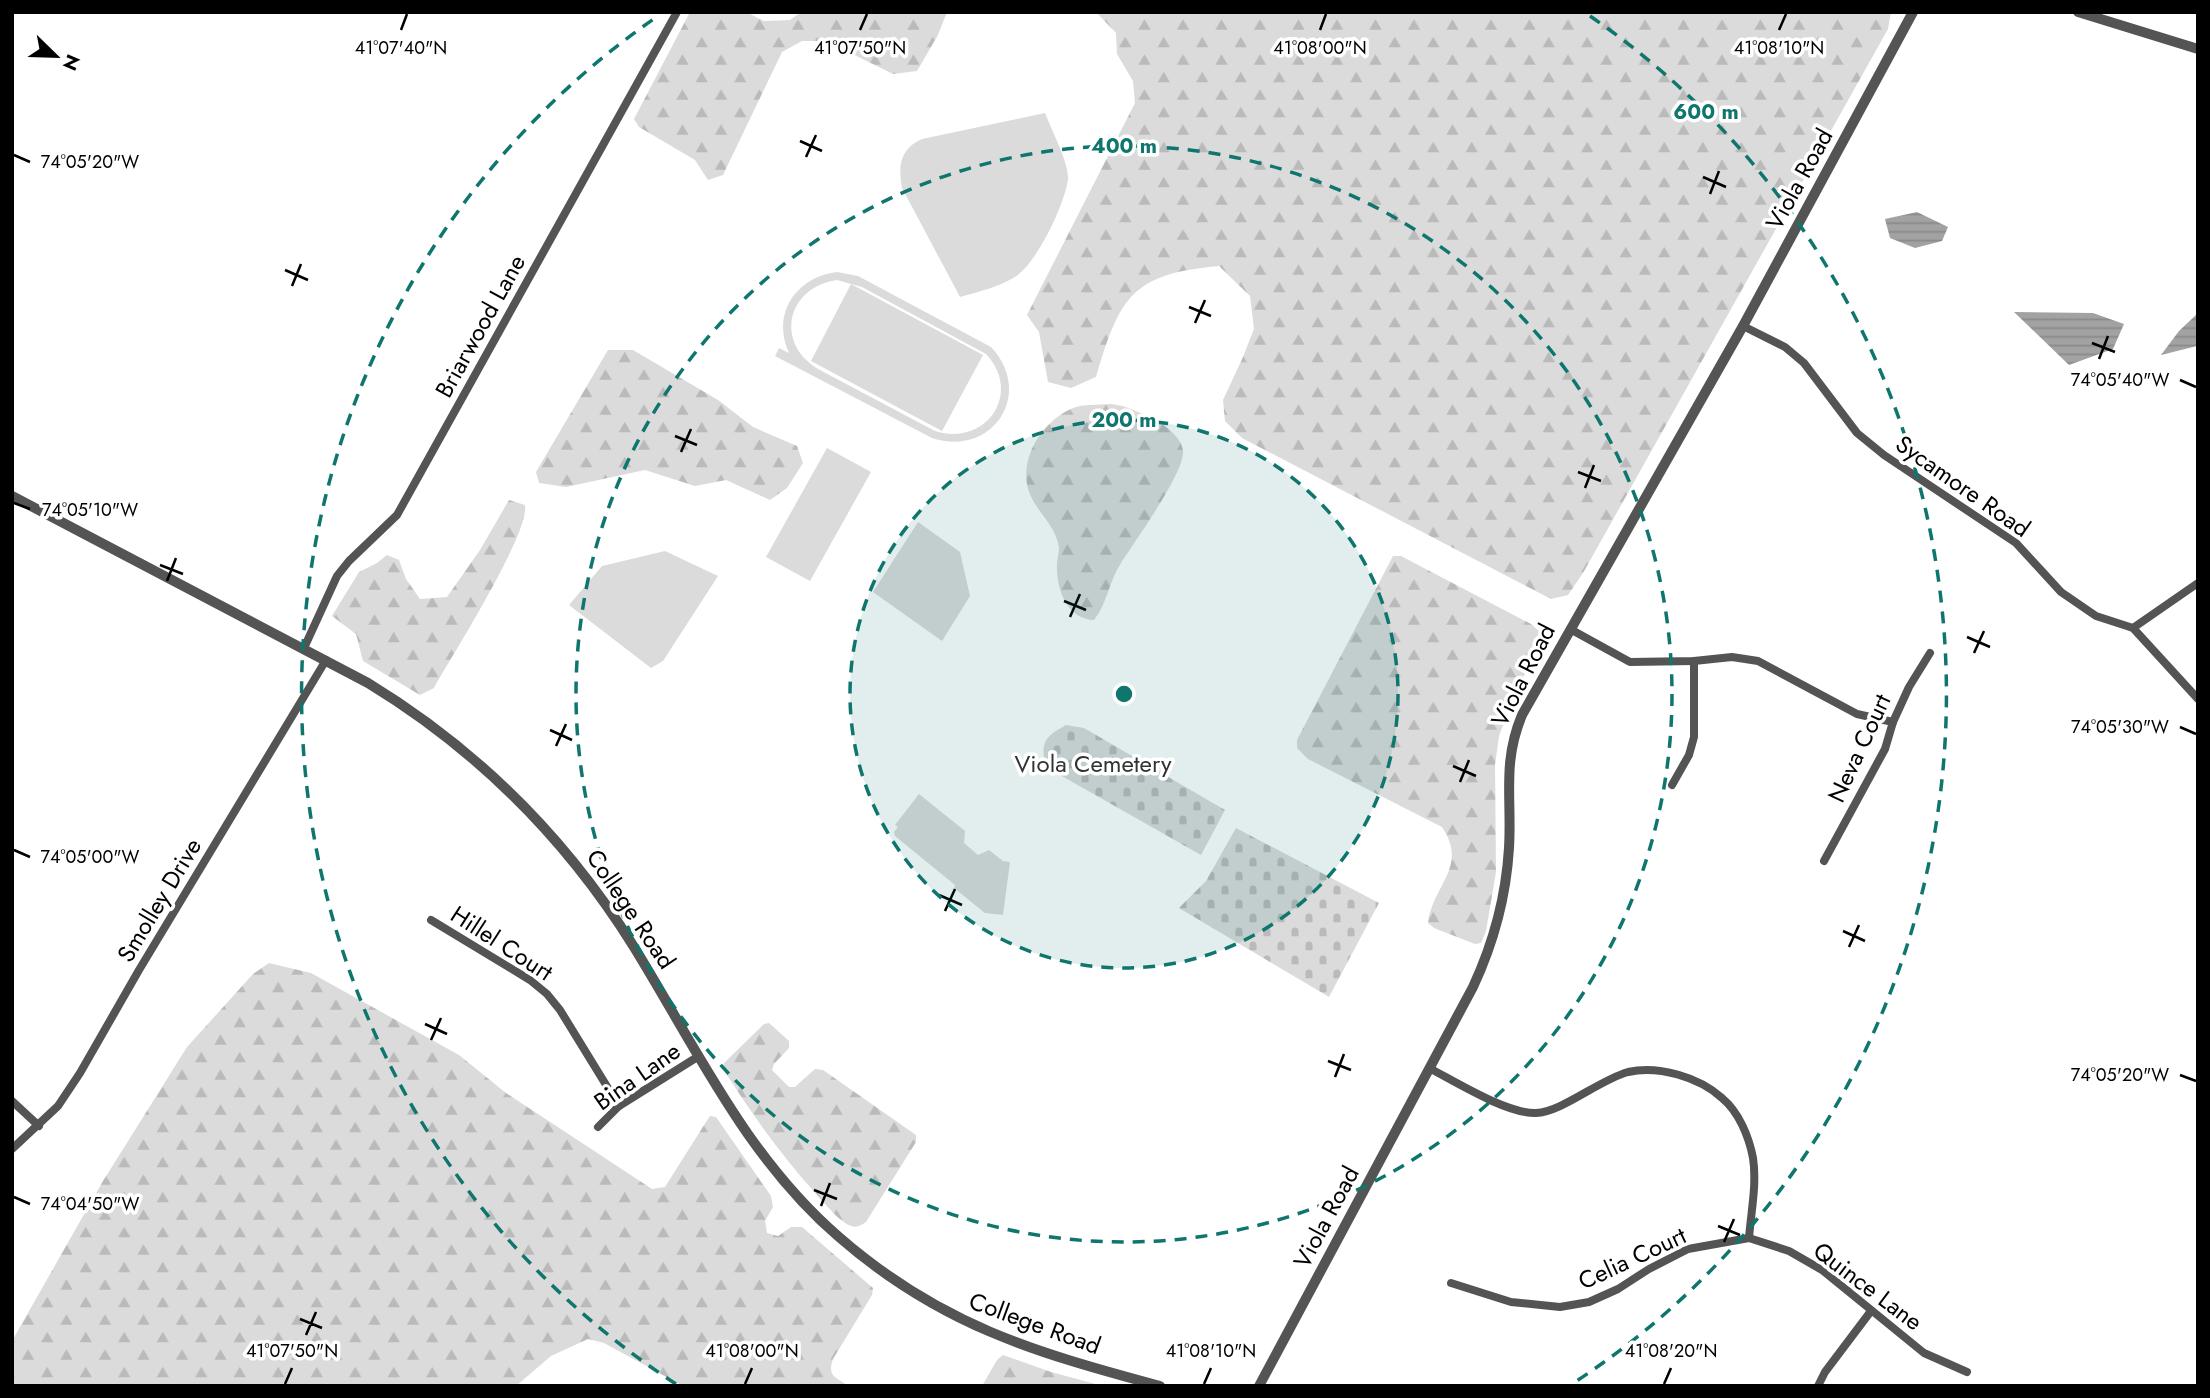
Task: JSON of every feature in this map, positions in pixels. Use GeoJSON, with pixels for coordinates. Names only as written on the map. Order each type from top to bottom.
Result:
{"type":"FeatureCollection","features":[{"type":"Feature","properties":{"kind":"street","name":"Briarwood Lane"},"geometry":{"type":"LineString","coordinates":[[303,648],[337,576],[397,515],[677,12]]}},
{"type":"Feature","properties":{"kind":"street","name":"Viola Road"},"geometry":{"type":"LineString","coordinates":[[1259,1386],[1473,987],[1493,941],[1501,912],[1507,869],[1510,749],[1526,708],[1743,326],[1913,12]]}},
{"type":"Feature","properties":{"kind":"street"},"geometry":{"type":"LineString","coordinates":[[2078,12],[2198,50]]}},
{"type":"Feature","properties":{"kind":"street","name":"Sycamore Road"},"geometry":{"type":"LineString","coordinates":[[1743,326],[1785,347],[1804,363],[1857,433],[1884,455],[2015,543],[2061,592],[2096,616],[2133,628],[2198,699]]}},
{"type":"Feature","properties":{"kind":"street","name":"College Road"},"geometry":{"type":"LineString","coordinates":[[12,496],[213,604],[326,660],[392,698],[439,730],[499,780],[542,823],[606,904],[737,1121],[783,1181],[838,1236],[882,1272],[932,1304],[991,1334],[1042,1353],[1160,1386]]}},
{"type":"Feature","properties":{"kind":"street"},"geometry":{"type":"LineString","coordinates":[[2133,628],[2198,583]]}},
{"type":"Feature","properties":{"kind":"street"},"geometry":{"type":"LineString","coordinates":[[1570,629],[1630,662],[1694,661],[1732,657],[1758,661],[1857,714],[1893,722]]}},
{"type":"Feature","properties":{"kind":"street","name":"Neva Court"},"geometry":{"type":"LineString","coordinates":[[1824,861],[1885,749],[1893,722],[1909,687],[1930,653]]}},
{"type":"Feature","properties":{"kind":"street","name":"Smolley Drive"},"geometry":{"type":"LineString","coordinates":[[12,1149],[58,1106],[80,1073],[326,660]]}},
{"type":"Feature","properties":{"kind":"street"},"geometry":{"type":"LineString","coordinates":[[1672,785],[1689,755],[1694,737],[1694,661]]}},
{"type":"Feature","properties":{"kind":"street","name":"Hillel Court"},"geometry":{"type":"LineString","coordinates":[[431,920],[530,980],[547,994],[560,1010],[619,1106]]}},
{"type":"Feature","properties":{"kind":"street","name":"Bina Lane"},"geometry":{"type":"LineString","coordinates":[[598,1127],[619,1106],[699,1056]]}},
{"type":"Feature","properties":{"kind":"street"},"geometry":{"type":"LineString","coordinates":[[1429,1068],[1517,1110],[1537,1113],[1630,1072],[1650,1070],[1692,1079],[1722,1097],[1738,1117],[1748,1140],[1754,1176],[1749,1238]]}},
{"type":"Feature","properties":{"kind":"street"},"geometry":{"type":"LineString","coordinates":[[12,1101],[39,1126]]}},
{"type":"Feature","properties":{"kind":"street","name":"Celia Court"},"geometry":{"type":"LineString","coordinates":[[1451,1283],[1511,1302],[1539,1307],[1560,1307],[1589,1302],[1609,1293],[1688,1249],[1749,1238]]}},
{"type":"Feature","properties":{"kind":"street","name":"Quince Lane"},"geometry":{"type":"LineString","coordinates":[[1749,1238],[1789,1251],[1822,1270],[1924,1353],[1967,1372]]}},
{"type":"Feature","properties":{"kind":"street"},"geometry":{"type":"LineString","coordinates":[[1818,1386],[1825,1372],[1871,1311]]}},
{"type":"Feature","properties":{"kind":"green space"},"geometry":{"type":"Polygon","coordinates":[[[690,12],[746,12],[764,21],[790,20],[801,12],[947,12],[938,35],[917,71],[893,74],[826,41],[802,41],[782,52],[723,175],[708,180],[695,160],[639,127],[634,119],[690,12]]]}},
{"type":"Feature","properties":{"kind":"green space"},"geometry":{"type":"Polygon","coordinates":[[[1096,12],[1891,12],[1888,29],[1583,573],[1568,595],[1551,599],[1242,438],[1225,421],[1223,400],[1254,329],[1250,296],[1219,266],[1166,275],[1148,284],[1134,294],[1122,309],[1096,377],[1071,388],[1048,382],[1039,332],[1027,315],[1135,103],[1133,81],[1117,54],[1116,33],[1096,12]]]}},
{"type":"Feature","properties":{"kind":"green space"},"geometry":{"type":"Polygon","coordinates":[[[1045,113],[1068,172],[1066,190],[1056,217],[1041,246],[1015,277],[960,297],[902,188],[902,159],[909,148],[922,139],[1045,113]]]}},
{"type":"Feature","properties":{"kind":"green space"},"geometry":{"type":"Polygon","coordinates":[[[837,272],[858,276],[991,347],[1004,365],[1009,384],[1007,402],[1000,418],[989,430],[973,439],[954,442],[932,438],[775,356],[779,348],[789,353],[783,325],[791,300],[810,281],[837,272]],[[837,280],[820,285],[807,293],[797,304],[791,331],[795,345],[804,358],[818,369],[935,431],[953,434],[970,431],[983,424],[994,413],[1000,400],[1001,385],[997,369],[986,354],[862,287],[837,280]]]}},
{"type":"Feature","properties":{"kind":"green space"},"geometry":{"type":"Polygon","coordinates":[[[851,284],[983,355],[942,431],[811,361],[851,284]]]}},
{"type":"Feature","properties":{"kind":"green space"},"geometry":{"type":"Polygon","coordinates":[[[608,350],[633,350],[718,400],[753,427],[797,446],[803,463],[787,488],[770,500],[726,480],[695,486],[645,470],[566,487],[539,483],[536,472],[608,350]]]}},
{"type":"Feature","properties":{"kind":"green space"},"geometry":{"type":"Polygon","coordinates":[[[1111,404],[1123,406],[1156,420],[1177,437],[1183,451],[1168,490],[1117,570],[1094,620],[1077,614],[1065,601],[1057,574],[1057,540],[1029,492],[1026,479],[1035,442],[1052,422],[1073,408],[1111,404]]]}},
{"type":"Feature","properties":{"kind":"green space"},"geometry":{"type":"Polygon","coordinates":[[[827,448],[871,472],[810,581],[766,557],[827,448]]]}},
{"type":"Feature","properties":{"kind":"green space"},"geometry":{"type":"Polygon","coordinates":[[[509,500],[525,505],[515,541],[488,595],[434,688],[420,695],[363,661],[356,634],[332,616],[359,572],[387,555],[399,560],[406,579],[420,599],[447,597],[480,550],[509,500]]]}},
{"type":"Feature","properties":{"kind":"green space"},"geometry":{"type":"Polygon","coordinates":[[[918,522],[960,552],[970,596],[942,641],[873,592],[918,522]]]}},
{"type":"Feature","properties":{"kind":"green space"},"geometry":{"type":"Polygon","coordinates":[[[665,551],[718,576],[663,661],[651,668],[569,605],[602,566],[665,551]]]}},
{"type":"Feature","properties":{"kind":"green space"},"geometry":{"type":"Polygon","coordinates":[[[1393,556],[1401,556],[1531,624],[1540,632],[1541,643],[1514,695],[1499,736],[1495,765],[1496,872],[1486,931],[1481,943],[1475,944],[1434,928],[1428,923],[1447,876],[1452,854],[1442,827],[1308,759],[1297,748],[1297,740],[1393,556]]]}},
{"type":"Feature","properties":{"kind":"green space","name":"Viola Cemetery"},"geometry":{"type":"Polygon","coordinates":[[[1066,725],[1084,728],[1225,810],[1201,855],[1046,767],[1044,746],[1048,737],[1066,725]]]}},
{"type":"Feature","properties":{"kind":"green space"},"geometry":{"type":"Polygon","coordinates":[[[919,794],[965,831],[964,843],[978,855],[989,850],[1003,861],[1010,862],[1003,915],[985,913],[895,836],[894,832],[898,827],[895,825],[919,794]]]}},
{"type":"Feature","properties":{"kind":"green space"},"geometry":{"type":"Polygon","coordinates":[[[1236,828],[1379,903],[1329,997],[1179,908],[1206,881],[1236,828]]]}},
{"type":"Feature","properties":{"kind":"green space"},"geometry":{"type":"Polygon","coordinates":[[[269,963],[311,973],[459,1055],[506,1093],[652,1189],[665,1187],[710,1116],[716,1117],[771,1196],[773,1207],[765,1221],[767,1233],[778,1236],[791,1227],[802,1227],[873,1288],[872,1295],[831,1365],[834,1376],[849,1386],[683,1386],[604,1343],[588,1339],[551,1356],[516,1386],[12,1386],[12,1341],[103,1181],[187,1047],[253,974],[269,963]]]}},
{"type":"Feature","properties":{"kind":"green space"},"geometry":{"type":"Polygon","coordinates":[[[769,1023],[789,1041],[789,1048],[772,1070],[789,1087],[795,1087],[815,1069],[823,1070],[916,1135],[916,1142],[866,1222],[859,1226],[851,1226],[842,1221],[805,1182],[768,1135],[723,1069],[724,1063],[764,1024],[769,1023]]]}},
{"type":"Feature","properties":{"kind":"green space"},"geometry":{"type":"Polygon","coordinates":[[[1003,1355],[1103,1386],[982,1386],[997,1360],[1003,1355]]]}},
{"type":"Feature","properties":{"kind":"shaded area"},"geometry":{"type":"Polygon","coordinates":[[[1917,212],[1948,227],[1942,241],[1915,248],[1890,238],[1885,219],[1917,212]]]}},
{"type":"Feature","properties":{"kind":"shaded area"},"geometry":{"type":"Polygon","coordinates":[[[2014,312],[2093,313],[2124,324],[2113,349],[2069,365],[2014,312]]]}},
{"type":"Feature","properties":{"kind":"shaded area"},"geometry":{"type":"Polygon","coordinates":[[[2198,313],[2197,346],[2161,355],[2179,331],[2198,313]]]}}]}
